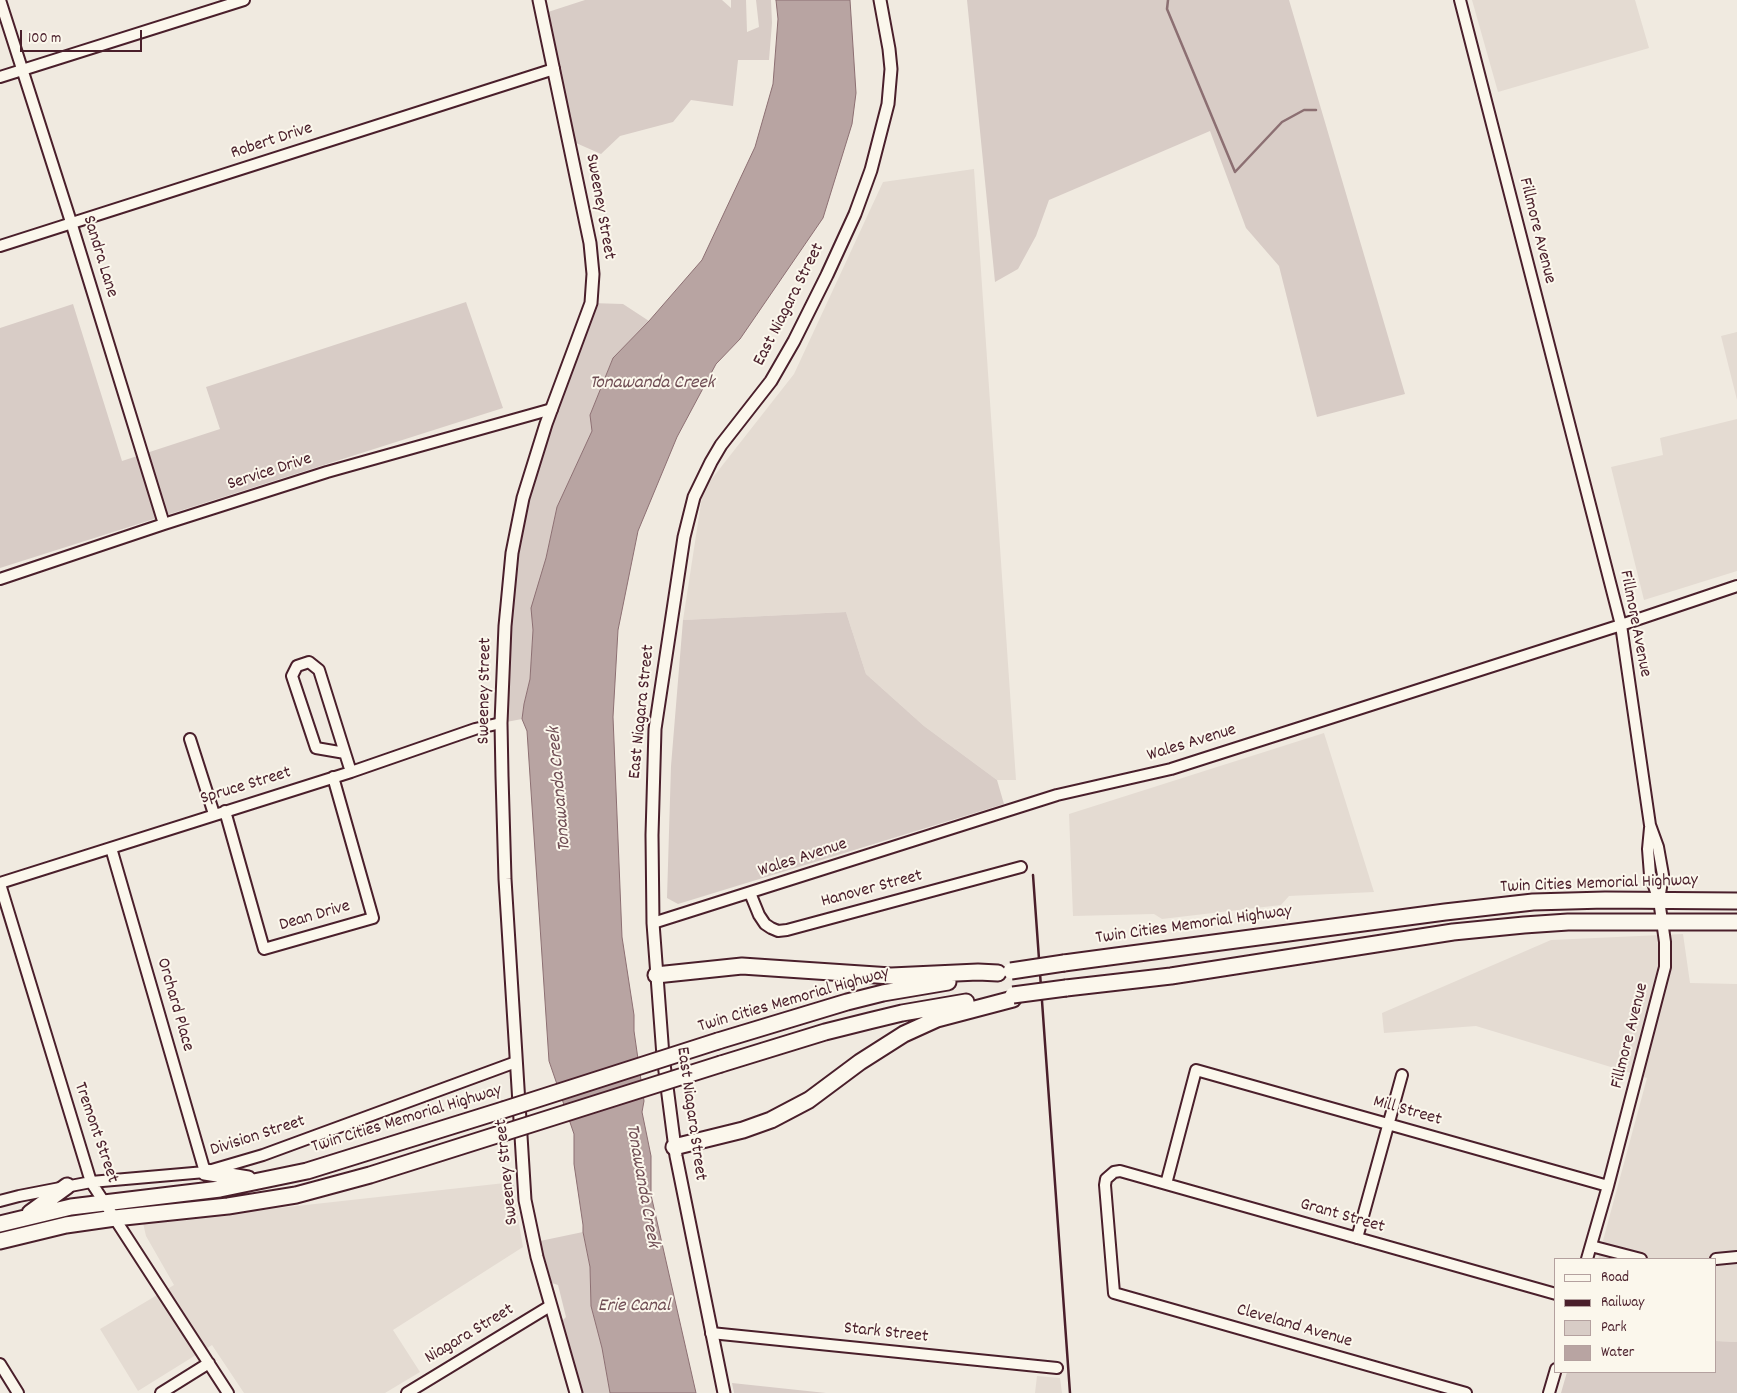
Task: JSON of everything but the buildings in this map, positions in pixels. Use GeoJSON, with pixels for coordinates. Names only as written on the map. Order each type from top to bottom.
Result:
{"type":"FeatureCollection","features":[{"type":"Feature","properties":{"kind":"main road","name":"Twin Cities Memorial Highway"},"geometry":{"type":"LineString","coordinates":[[0,1224],[71,1207],[220,1189],[307,1171],[718,1041],[883,993],[1064,962],[1455,910],[1533,902],[1737,901]]}},
{"type":"Feature","properties":{"kind":"main road","name":"Twin Cities Memorial Highway"},"geometry":{"type":"LineString","coordinates":[[1013,997],[1047,990],[1171,976],[1462,932],[1568,922],[1737,922]]}},
{"type":"Feature","properties":{"kind":"main road"},"geometry":{"type":"LineString","coordinates":[[656,975],[742,966],[891,976],[1004,972]]}},
{"type":"Feature","properties":{"kind":"main road"},"geometry":{"type":"LineString","coordinates":[[674,1147],[743,1130],[771,1120],[809,1100],[860,1062],[904,1034],[938,1019],[1013,997]]}},
{"type":"Feature","properties":{"kind":"main road"},"geometry":{"type":"LineString","coordinates":[[0,1241],[66,1225],[228,1206],[296,1195],[370,1175],[825,1032],[902,1013],[1013,997]]}},
{"type":"Feature","properties":{"kind":"main road"},"geometry":{"type":"LineString","coordinates":[[205,1172],[264,1180]]}},
{"type":"Feature","properties":{"kind":"main road"},"geometry":{"type":"LineString","coordinates":[[25,1217],[67,1186]]}},
{"type":"Feature","properties":{"kind":"street","name":"Sandra Lane"},"geometry":{"type":"LineString","coordinates":[[0,0],[164,524]]}},
{"type":"Feature","properties":{"kind":"street"},"geometry":{"type":"LineString","coordinates":[[0,77],[244,0]]}},
{"type":"Feature","properties":{"kind":"street","name":"Sweeney Street"},"geometry":{"type":"LineString","coordinates":[[539,0],[590,244],[593,274],[591,303],[552,408],[523,498],[512,553],[505,626],[501,723],[506,879],[526,1200],[532,1237],[576,1393]]}},
{"type":"Feature","properties":{"kind":"street","name":"East Niagara Street"},"geometry":{"type":"LineString","coordinates":[[724,1393],[674,1147],[663,1056],[653,924],[652,825],[655,729],[683,546],[694,497],[721,445],[782,364],[828,275],[855,214],[871,170],[885,118],[890,79],[889,49],[880,0]]}},
{"type":"Feature","properties":{"kind":"street","name":"Fillmore Avenue"},"geometry":{"type":"LineString","coordinates":[[1460,0],[1621,625],[1650,825],[1648,849],[1650,875],[1659,900],[1666,942],[1665,966],[1587,1258]]}},
{"type":"Feature","properties":{"kind":"street","name":"Robert Drive"},"geometry":{"type":"LineString","coordinates":[[0,246],[554,69]]}},
{"type":"Feature","properties":{"kind":"street","name":"Service Drive"},"geometry":{"type":"LineString","coordinates":[[0,579],[327,472],[552,408]]}},
{"type":"Feature","properties":{"kind":"street","name":"Wales Avenue"},"geometry":{"type":"LineString","coordinates":[[653,924],[1057,795],[1171,769],[1737,586]]}},
{"type":"Feature","properties":{"kind":"street"},"geometry":{"type":"LineString","coordinates":[[345,752],[316,748],[292,676],[297,666],[309,662],[319,670],[345,752],[351,772]]}},
{"type":"Feature","properties":{"kind":"street","name":"Spruce Street"},"geometry":{"type":"LineString","coordinates":[[0,883],[219,812],[351,772],[475,729],[501,723]]}},
{"type":"Feature","properties":{"kind":"street"},"geometry":{"type":"LineString","coordinates":[[190,739],[219,812]]}},
{"type":"Feature","properties":{"kind":"street","name":"Dean Drive"},"geometry":{"type":"LineString","coordinates":[[219,812],[264,949],[374,918],[333,777]]}},
{"type":"Feature","properties":{"kind":"street","name":"Orchard Place"},"geometry":{"type":"LineString","coordinates":[[111,848],[205,1172]]}},
{"type":"Feature","properties":{"kind":"street","name":"Hanover Street"},"geometry":{"type":"LineString","coordinates":[[750,893],[765,924],[778,930],[787,930],[1021,867]]}},
{"type":"Feature","properties":{"kind":"street","name":"Tremont Street"},"geometry":{"type":"LineString","coordinates":[[0,883],[91,1182],[228,1393]]}},
{"type":"Feature","properties":{"kind":"street","name":"Division Street"},"geometry":{"type":"LineString","coordinates":[[0,1202],[19,1196],[91,1182],[205,1172],[263,1155],[516,1062]]}},
{"type":"Feature","properties":{"kind":"street","name":"Mill Street"},"geometry":{"type":"LineString","coordinates":[[1166,1184],[1196,1070],[1608,1186]]}},
{"type":"Feature","properties":{"kind":"street"},"geometry":{"type":"LineString","coordinates":[[1357,1238],[1402,1075]]}},
{"type":"Feature","properties":{"kind":"street","name":"Grant Street"},"geometry":{"type":"LineString","coordinates":[[1114,1293],[1105,1185],[1110,1175],[1120,1171],[1554,1293]]}},
{"type":"Feature","properties":{"kind":"street"},"geometry":{"type":"LineString","coordinates":[[1591,1246],[1637,1258]]}},
{"type":"Feature","properties":{"kind":"street"},"geometry":{"type":"LineString","coordinates":[[1717,1259],[1737,1257]]}},
{"type":"Feature","properties":{"kind":"street","name":"Cleveland Avenue"},"geometry":{"type":"LineString","coordinates":[[1114,1293],[1466,1393]]}},
{"type":"Feature","properties":{"kind":"street","name":"Niagara Street"},"geometry":{"type":"LineString","coordinates":[[407,1393],[550,1306]]}},
{"type":"Feature","properties":{"kind":"street","name":"Stark Street"},"geometry":{"type":"LineString","coordinates":[[711,1333],[1057,1368]]}},
{"type":"Feature","properties":{"kind":"street"},"geometry":{"type":"LineString","coordinates":[[161,1393],[209,1363]]}},
{"type":"Feature","properties":{"kind":"street"},"geometry":{"type":"LineString","coordinates":[[0,1364],[18,1393]]}},
{"type":"Feature","properties":{"kind":"street"},"geometry":{"type":"LineString","coordinates":[[1549,1393],[1555,1373]]}},
{"type":"Feature","properties":{"kind":"shaded area"},"geometry":{"type":"Polygon","coordinates":[[[1472,0],[1635,0],[1649,48],[1498,92],[1472,0]]]}},
{"type":"Feature","properties":{"kind":"shaded area"},"geometry":{"type":"Polygon","coordinates":[[[974,169],[1016,780],[997,780],[924,726],[866,674],[846,612],[683,620],[703,490],[794,374],[883,182],[974,169]]]}},
{"type":"Feature","properties":{"kind":"shaded area"},"geometry":{"type":"Polygon","coordinates":[[[1737,332],[1737,400],[1721,336],[1737,332]]]}},
{"type":"Feature","properties":{"kind":"shaded area"},"geometry":{"type":"Polygon","coordinates":[[[1737,419],[1737,571],[1644,600],[1611,467],[1663,455],[1660,438],[1737,419]]]}},
{"type":"Feature","properties":{"kind":"shaded area"},"geometry":{"type":"Polygon","coordinates":[[[1324,733],[1374,892],[1289,896],[1281,905],[1162,919],[1154,914],[1073,916],[1069,814],[1324,733]]]}},
{"type":"Feature","properties":{"kind":"shaded area"},"geometry":{"type":"Polygon","coordinates":[[[1683,934],[1690,983],[1737,984],[1737,1342],[1717,1341],[1717,1258],[1598,1258],[1647,1078],[1476,1026],[1384,1033],[1382,1013],[1551,940],[1683,934]]]}},
{"type":"Feature","properties":{"kind":"shaded area"},"geometry":{"type":"Polygon","coordinates":[[[514,1182],[523,1247],[393,1330],[420,1372],[385,1393],[244,1393],[212,1345],[138,1391],[100,1329],[174,1285],[146,1236],[143,1223],[514,1182]]]}},
{"type":"Feature","properties":{"kind":"shaded area"},"geometry":{"type":"Polygon","coordinates":[[[1037,1376],[1060,1378],[1062,1393],[1035,1393],[1037,1376]]]}},
{"type":"Feature","properties":{"kind":"green space"},"geometry":{"type":"Polygon","coordinates":[[[585,0],[722,0],[731,8],[731,0],[746,0],[747,32],[759,27],[756,0],[771,0],[772,23],[769,60],[738,60],[733,106],[691,100],[673,122],[620,136],[601,154],[576,143],[548,12],[585,0]]]}},
{"type":"Feature","properties":{"kind":"green space"},"geometry":{"type":"Polygon","coordinates":[[[967,0],[1289,0],[1405,394],[1317,417],[1279,266],[1246,228],[1210,131],[1049,200],[1036,236],[1018,269],[995,282],[967,0]]]}},
{"type":"Feature","properties":{"kind":"green space"},"geometry":{"type":"Polygon","coordinates":[[[466,302],[503,408],[0,568],[0,328],[73,304],[122,461],[220,429],[206,387],[466,302]]]}},
{"type":"Feature","properties":{"kind":"green space"},"geometry":{"type":"Polygon","coordinates":[[[591,303],[623,304],[649,321],[613,358],[590,415],[592,431],[557,507],[546,558],[532,608],[533,630],[530,679],[522,719],[501,723],[512,553],[546,424],[591,303]]]}},
{"type":"Feature","properties":{"kind":"green space"},"geometry":{"type":"Polygon","coordinates":[[[846,612],[866,674],[924,726],[997,780],[1004,804],[678,904],[667,898],[671,766],[683,620],[846,612]]]}},
{"type":"Feature","properties":{"kind":"green space"},"geometry":{"type":"Polygon","coordinates":[[[583,1232],[590,1267],[591,1306],[602,1348],[610,1393],[583,1393],[561,1322],[566,1317],[558,1285],[552,1283],[540,1241],[583,1232]]]}},
{"type":"Feature","properties":{"kind":"green space"},"geometry":{"type":"Polygon","coordinates":[[[1717,1341],[1737,1342],[1737,1393],[1561,1393],[1567,1373],[1717,1373],[1717,1341]]]}},
{"type":"Feature","properties":{"kind":"green space"},"geometry":{"type":"Polygon","coordinates":[[[732,1383],[826,1393],[734,1393],[732,1383]]]}},
{"type":"Feature","properties":{"kind":"water","name":"Tonawanda Creek"},"geometry":{"type":"Polygon","coordinates":[[[776,0],[850,0],[856,93],[852,124],[823,218],[740,339],[716,364],[677,437],[638,531],[618,630],[613,717],[622,937],[634,1015],[634,1031],[644,1101],[642,1112],[651,1156],[651,1195],[696,1393],[610,1393],[602,1348],[591,1306],[590,1267],[583,1232],[574,1164],[574,1134],[549,1061],[527,731],[522,719],[530,679],[533,630],[531,608],[546,558],[557,507],[592,431],[590,415],[613,358],[649,321],[702,260],[755,147],[773,84],[778,19],[776,0]]]}},
{"type":"Feature","properties":{"kind":"waterway"},"geometry":{"type":"LineString","coordinates":[[1168,0],[1167,9],[1235,172],[1282,122],[1304,110],[1316,110]]}},
{"type":"Feature","properties":{"kind":"railway"},"geometry":{"type":"LineString","coordinates":[[1033,875],[1070,1393]]}},
{"type":"Feature","properties":{"kind":"water label","name":"Erie Canal"},"geometry":{"type":"Point","coordinates":[634,1307]}}]}
